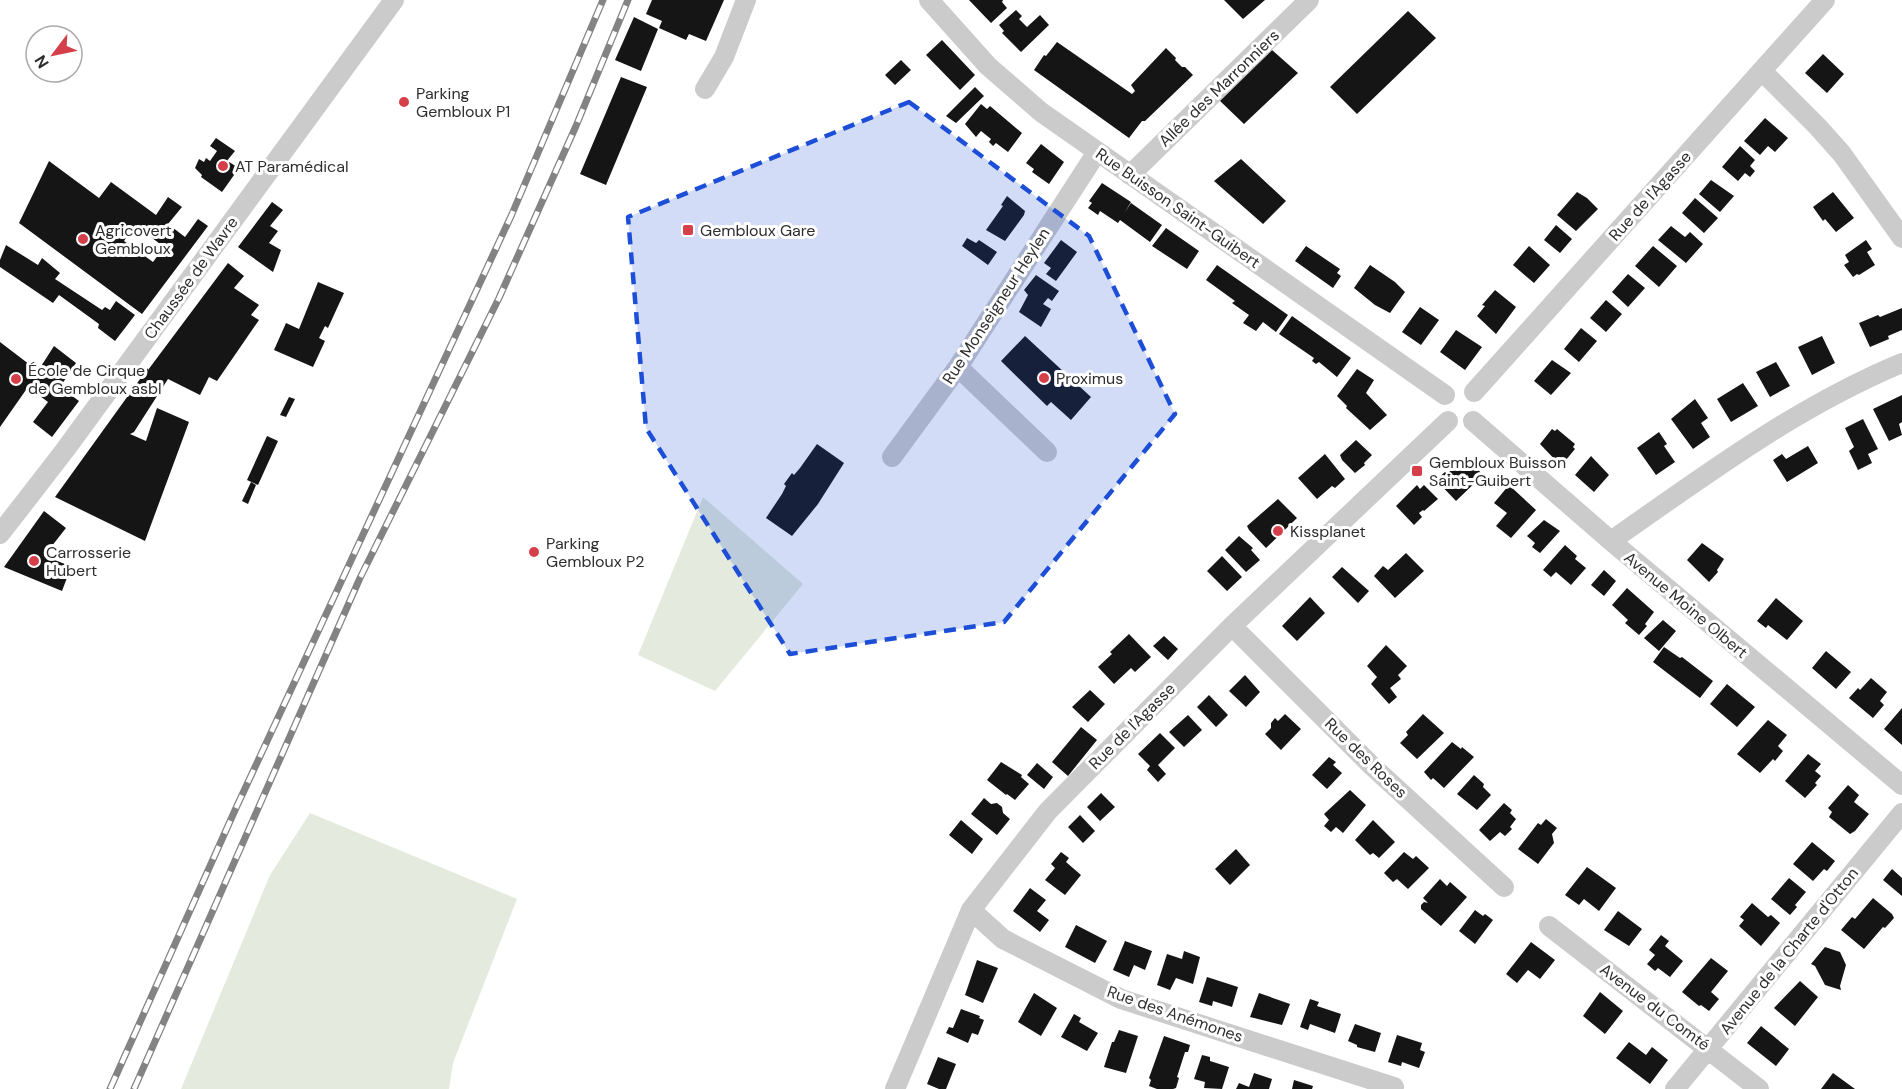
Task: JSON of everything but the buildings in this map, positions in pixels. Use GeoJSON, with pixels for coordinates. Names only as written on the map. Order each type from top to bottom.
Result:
{"type":"FeatureCollection","features":[{"type":"Feature","properties":{"kind":"street","name":"Chaussée de Wavre"},"geometry":{"type":"LineString","coordinates":[[0,534],[65,450],[393,0]]}},
{"type":"Feature","properties":{"kind":"street"},"geometry":{"type":"LineString","coordinates":[[705,89],[724,57],[746,0]]}},
{"type":"Feature","properties":{"kind":"street","name":"Rue Buisson Saint-Guibert"},"geometry":{"type":"LineString","coordinates":[[929,0],[965,41],[1014,90],[1049,118],[1445,395]]}},
{"type":"Feature","properties":{"kind":"street","name":"Allée des Marronniers"},"geometry":{"type":"LineString","coordinates":[[1130,175],[1309,0]]}},
{"type":"Feature","properties":{"kind":"street","name":"Rue de l'Agasse"},"geometry":{"type":"LineString","coordinates":[[1474,392],[1825,0]]}},
{"type":"Feature","properties":{"kind":"street"},"geometry":{"type":"LineString","coordinates":[[1762,71],[1842,154],[1902,238]]}},
{"type":"Feature","properties":{"kind":"street","name":"Rue Monseigneur Heylen"},"geometry":{"type":"LineString","coordinates":[[892,457],[958,367],[1097,152]]}},
{"type":"Feature","properties":{"kind":"street"},"geometry":{"type":"LineString","coordinates":[[1611,541],[1773,429],[1860,381],[1902,363]]}},
{"type":"Feature","properties":{"kind":"street"},"geometry":{"type":"LineString","coordinates":[[958,367],[1047,452]]}},
{"type":"Feature","properties":{"kind":"street"},"geometry":{"type":"LineString","coordinates":[[1456,387],[1469,388],[1474,392],[1480,404],[1478,416],[1464,425],[1448,421],[1442,405],[1445,395],[1456,387]]}},
{"type":"Feature","properties":{"kind":"street","name":"Rue de l'Agasse"},"geometry":{"type":"LineString","coordinates":[[895,1089],[971,910],[1048,811],[1232,626],[1448,421]]}},
{"type":"Feature","properties":{"kind":"street","name":"Avenue Moine Olbert"},"geometry":{"type":"LineString","coordinates":[[1473,421],[1611,541],[1902,785]]}},
{"type":"Feature","properties":{"kind":"street","name":"Rue des Roses"},"geometry":{"type":"LineString","coordinates":[[1232,626],[1373,767],[1504,887]]}},
{"type":"Feature","properties":{"kind":"street","name":"Avenue de la Charte d'Otton"},"geometry":{"type":"LineString","coordinates":[[1675,1089],[1902,813]]}},
{"type":"Feature","properties":{"kind":"street","name":"Rue des Anémones"},"geometry":{"type":"LineString","coordinates":[[971,910],[1003,939],[1121,999],[1394,1087]]}},
{"type":"Feature","properties":{"kind":"street","name":"Avenue du Comté"},"geometry":{"type":"LineString","coordinates":[[1549,927],[1760,1089]]}},
{"type":"Feature","properties":{"kind":"highlighted area"},"geometry":{"type":"Polygon","coordinates":[[[909,102],[1089,236],[1175,414],[1004,622],[790,654],[646,428],[628,217],[909,102]]]}},
{"type":"Feature","properties":{"kind":"shaded area"},"geometry":{"type":"Polygon","coordinates":[[[703,497],[803,584],[715,691],[638,655],[703,497]]]}},
{"type":"Feature","properties":{"kind":"shaded area"},"geometry":{"type":"Polygon","coordinates":[[[310,813],[517,899],[453,1063],[449,1089],[181,1089],[270,875],[310,813]]]}},
{"type":"Feature","properties":{"kind":"railway"},"geometry":{"type":"LineString","coordinates":[[110,1089],[236,808],[512,214],[603,0]]}},
{"type":"Feature","properties":{"kind":"railway"},"geometry":{"type":"LineString","coordinates":[[134,1089],[360,578],[499,298],[576,126],[628,0]]}},
{"type":"Feature","properties":{"kind":"place","name":"Parking Gembloux P1"},"geometry":{"type":"Point","coordinates":[404,102]}},
{"type":"Feature","properties":{"kind":"place","name":"AT Paramédical"},"geometry":{"type":"Point","coordinates":[223,166]}},
{"type":"Feature","properties":{"kind":"place","name":"Gembloux Gare"},"geometry":{"type":"Point","coordinates":[688,230]}},
{"type":"Feature","properties":{"kind":"place","name":"Agricovert Gembloux"},"geometry":{"type":"Point","coordinates":[83,239]}},
{"type":"Feature","properties":{"kind":"place","name":"Proximus"},"geometry":{"type":"Point","coordinates":[1044,378]}},
{"type":"Feature","properties":{"kind":"place","name":"École de Cirque de Gembloux asbl"},"geometry":{"type":"Point","coordinates":[16,379]}},
{"type":"Feature","properties":{"kind":"place","name":"Gembloux Buisson Saint-Guibert"},"geometry":{"type":"Point","coordinates":[1417,471]}},
{"type":"Feature","properties":{"kind":"place","name":"Kissplanet"},"geometry":{"type":"Point","coordinates":[1278,531]}},
{"type":"Feature","properties":{"kind":"place","name":"Parking Gembloux P2"},"geometry":{"type":"Point","coordinates":[534,552]}},
{"type":"Feature","properties":{"kind":"place","name":"Carrosserie Hubert"},"geometry":{"type":"Point","coordinates":[34,561]}}]}
